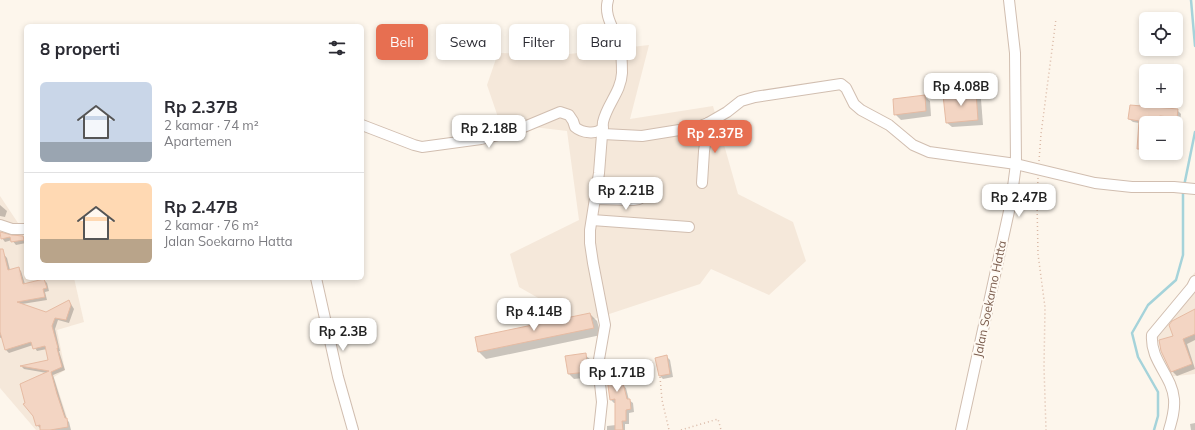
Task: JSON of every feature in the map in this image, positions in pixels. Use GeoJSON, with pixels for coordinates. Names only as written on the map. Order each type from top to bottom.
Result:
{"type":"FeatureCollection","features":[{"type":"Feature","properties":{"kind":"street"},"geometry":{"type":"LineString","coordinates":[[599,430],[602,402],[598,365],[605,326],[590,243],[604,115],[618,90],[622,72],[620,48],[608,17],[606,5],[608,0]]}},
{"type":"Feature","properties":{"kind":"street","name":"Jalan Soekarno Hatta"},"geometry":{"type":"LineString","coordinates":[[962,430],[1011,202],[1016,164],[1015,53],[1008,0]]}},
{"type":"Feature","properties":{"kind":"street"},"geometry":{"type":"LineString","coordinates":[[364,126],[422,147],[474,140],[512,132],[552,117],[560,112],[569,114],[575,127],[579,130],[595,132],[603,131],[642,136],[698,127],[727,112],[741,101],[755,97],[841,84],[846,88],[854,104],[861,110],[889,125],[912,145],[929,152],[1016,164],[1095,183],[1132,187],[1174,187],[1195,189]]}},
{"type":"Feature","properties":{"kind":"street"},"geometry":{"type":"LineString","coordinates":[[702,183],[708,123]]}},
{"type":"Feature","properties":{"kind":"street"},"geometry":{"type":"LineString","coordinates":[[596,199],[633,200],[639,199],[648,193]]}},
{"type":"Feature","properties":{"kind":"street"},"geometry":{"type":"LineString","coordinates":[[592,220],[689,227]]}},
{"type":"Feature","properties":{"kind":"street"},"geometry":{"type":"LineString","coordinates":[[0,224],[12,229],[24,228]]}},
{"type":"Feature","properties":{"kind":"street"},"geometry":{"type":"LineString","coordinates":[[316,280],[338,377],[353,430]]}},
{"type":"Feature","properties":{"kind":"street"},"geometry":{"type":"LineString","coordinates":[[1169,430],[1175,405],[1174,397],[1166,376],[1154,354],[1151,344],[1152,335],[1192,287],[1195,281]]}},
{"type":"Feature","properties":{"kind":"path"},"geometry":{"type":"LineString","coordinates":[[1046,430],[1044,307],[1038,254],[1037,201],[1041,134],[1050,52],[1056,19]]}},
{"type":"Feature","properties":{"kind":"path"},"geometry":{"type":"LineString","coordinates":[[660,378],[662,400],[669,430]]}},
{"type":"Feature","properties":{"kind":"path"},"geometry":{"type":"LineString","coordinates":[[680,430],[718,419],[721,430]]}},
{"type":"Feature","properties":{"kind":"shaded area"},"geometry":{"type":"Polygon","coordinates":[[[649,45],[630,119],[713,106],[738,194],[793,222],[806,261],[769,295],[711,269],[700,284],[582,323],[519,287],[510,254],[579,220],[567,131],[500,123],[487,85],[496,60],[501,60],[501,53],[509,53],[509,60],[569,60],[569,54],[577,53],[577,60],[636,60],[636,46],[649,45]]]}},
{"type":"Feature","properties":{"kind":"shaded area"},"geometry":{"type":"Polygon","coordinates":[[[0,196],[24,232],[24,280],[74,280],[84,322],[57,330],[65,370],[54,377],[67,417],[36,430],[0,388],[0,196]]]}},
{"type":"Feature","properties":{"kind":"shaded area"},"geometry":{"type":"Polygon","coordinates":[[[1195,272],[1195,374],[1166,377],[1156,329],[1195,272]]]}},
{"type":"Feature","properties":{"kind":"building"},"geometry":{"type":"Polygon","coordinates":[[[976,92],[978,120],[946,123],[943,95],[976,92]]]}},
{"type":"Feature","properties":{"kind":"building"},"geometry":{"type":"Polygon","coordinates":[[[925,95],[926,111],[894,115],[893,99],[925,95]]]}},
{"type":"Feature","properties":{"kind":"building"},"geometry":{"type":"Polygon","coordinates":[[[1130,105],[1139,106],[1139,108],[1178,109],[1177,116],[1139,116],[1139,121],[1128,119],[1130,105]]]}},
{"type":"Feature","properties":{"kind":"building"},"geometry":{"type":"Polygon","coordinates":[[[1139,121],[1139,149],[1137,149],[1139,121]]]}},
{"type":"Feature","properties":{"kind":"building"},"geometry":{"type":"Polygon","coordinates":[[[0,232],[23,236],[24,240],[11,242],[10,237],[1,239],[0,232]]]}},
{"type":"Feature","properties":{"kind":"building"},"geometry":{"type":"Polygon","coordinates":[[[0,249],[3,249],[8,270],[19,267],[23,284],[44,280],[47,288],[43,289],[45,297],[17,302],[46,312],[69,300],[71,305],[66,320],[55,318],[52,326],[62,367],[51,372],[65,418],[67,418],[68,427],[40,430],[40,425],[36,426],[33,416],[23,404],[25,403],[20,384],[49,371],[20,366],[48,360],[45,346],[33,349],[31,342],[5,350],[0,332],[0,249]]]}},
{"type":"Feature","properties":{"kind":"building"},"geometry":{"type":"Polygon","coordinates":[[[1195,309],[1195,334],[1183,339],[1192,364],[1171,372],[1161,351],[1159,340],[1173,336],[1169,325],[1172,321],[1195,309]]]}},
{"type":"Feature","properties":{"kind":"building"},"geometry":{"type":"Polygon","coordinates":[[[590,313],[594,328],[478,352],[475,337],[590,313]]]}},
{"type":"Feature","properties":{"kind":"building"},"geometry":{"type":"Polygon","coordinates":[[[586,353],[588,372],[568,374],[565,356],[586,353]]]}},
{"type":"Feature","properties":{"kind":"building"},"geometry":{"type":"Polygon","coordinates":[[[667,355],[670,374],[659,376],[655,358],[667,355]]]}},
{"type":"Feature","properties":{"kind":"building"},"geometry":{"type":"Polygon","coordinates":[[[605,360],[619,360],[619,384],[623,383],[627,399],[630,399],[631,409],[626,410],[626,421],[622,421],[623,430],[615,430],[615,399],[610,400],[605,360]]]}},
{"type":"Feature","properties":{"kind":"waterway"},"geometry":{"type":"LineString","coordinates":[[1191,0],[1195,46]]}},
{"type":"Feature","properties":{"kind":"waterway"},"geometry":{"type":"LineString","coordinates":[[1184,186],[1195,132]]}},
{"type":"Feature","properties":{"kind":"waterway"},"geometry":{"type":"LineString","coordinates":[[1154,430],[1158,416],[1158,392],[1138,357],[1132,333],[1148,305],[1176,280],[1183,255],[1183,191]]}}]}
